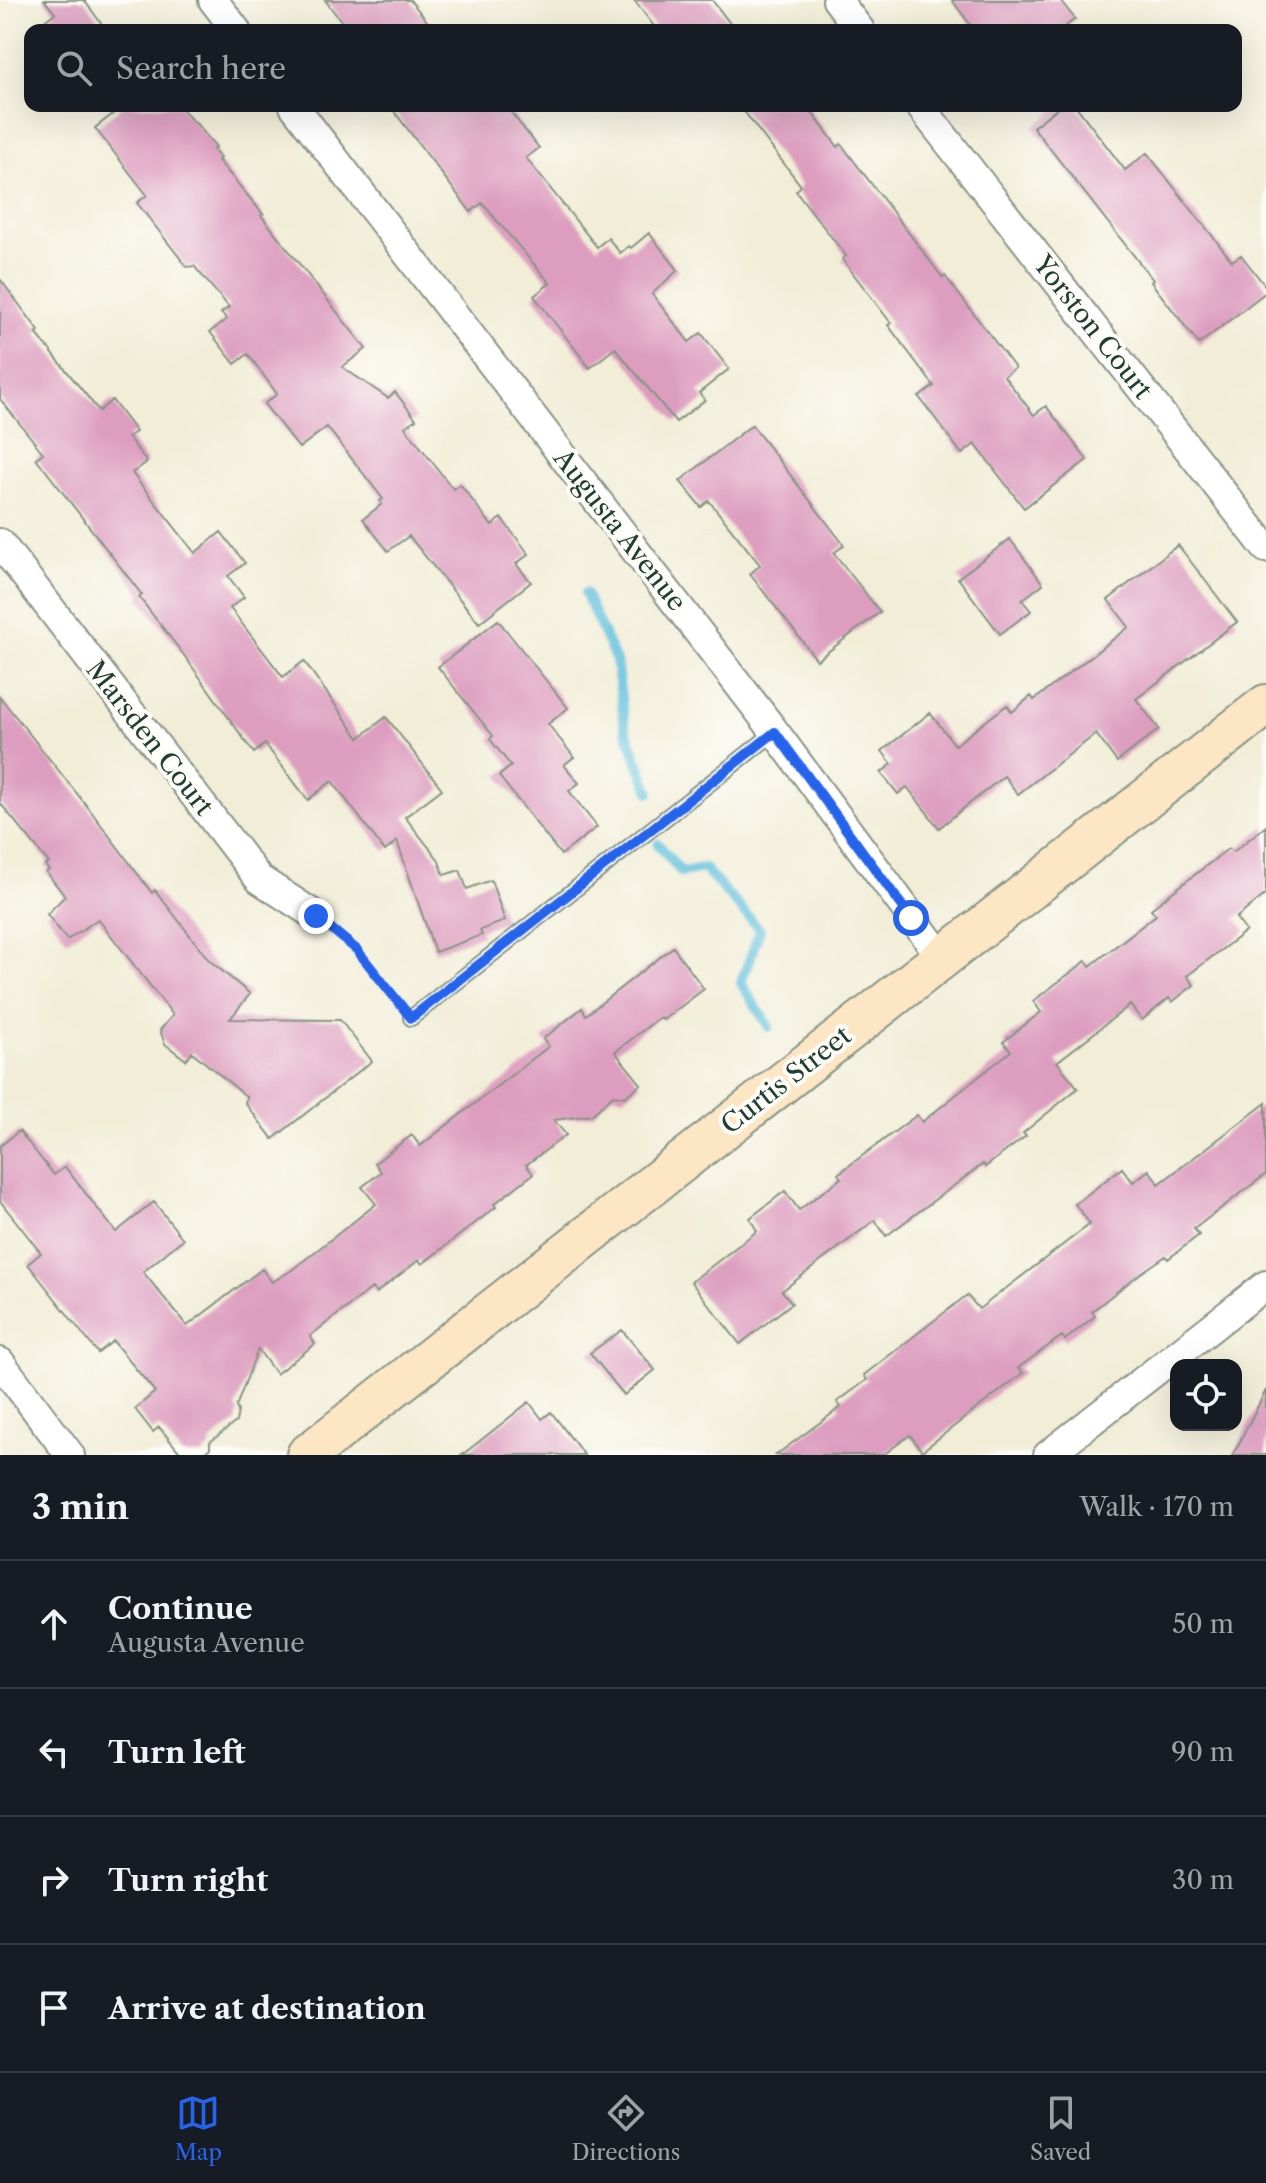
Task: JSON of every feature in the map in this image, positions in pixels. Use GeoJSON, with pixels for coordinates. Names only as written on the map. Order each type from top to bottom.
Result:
{"type":"FeatureCollection","features":[{"type":"Feature","properties":{"kind":"street"},"geometry":{"type":"LineString","coordinates":[[213,0],[231,24]]}},
{"type":"Feature","properties":{"kind":"street"},"geometry":{"type":"LineString","coordinates":[[837,0],[855,24]]}},
{"type":"Feature","properties":{"kind":"street","name":"Augusta Avenue"},"geometry":{"type":"LineString","coordinates":[[299,112],[775,732],[942,958]]}},
{"type":"Feature","properties":{"kind":"street","name":"Yorston Court"},"geometry":{"type":"LineString","coordinates":[[925,112],[1266,548]]}},
{"type":"Feature","properties":{"kind":"street","name":"Marsden Court"},"geometry":{"type":"LineString","coordinates":[[0,543],[259,879],[316,916]]}},
{"type":"Feature","properties":{"kind":"street","name":"Curtis Street"},"geometry":{"type":"LineString","coordinates":[[307,1455],[1266,705]]}},
{"type":"Feature","properties":{"kind":"street"},"geometry":{"type":"LineString","coordinates":[[1048,1455],[1266,1285]]}},
{"type":"Feature","properties":{"kind":"street"},"geometry":{"type":"LineString","coordinates":[[0,1362],[70,1455]]}},
{"type":"Feature","properties":{"kind":"lane"},"geometry":{"type":"LineString","coordinates":[[411,1018],[775,732]]}},
{"type":"Feature","properties":{"kind":"path"},"geometry":{"type":"LineString","coordinates":[[316,916],[357,950],[411,1018]]}},
{"type":"Feature","properties":{"kind":"building"},"geometry":{"type":"Polygon","coordinates":[[[44,0],[84,0],[102,24],[40,24],[55,13],[44,0]]]}},
{"type":"Feature","properties":{"kind":"building"},"geometry":{"type":"Polygon","coordinates":[[[325,0],[410,0],[429,24],[343,24],[325,0]]]}},
{"type":"Feature","properties":{"kind":"building"},"geometry":{"type":"Polygon","coordinates":[[[634,0],[712,0],[730,24],[652,24],[634,0]]]}},
{"type":"Feature","properties":{"kind":"building"},"geometry":{"type":"Polygon","coordinates":[[[952,0],[1060,0],[1075,19],[1069,24],[970,24],[952,0]]]}},
{"type":"Feature","properties":{"kind":"building"},"geometry":{"type":"Polygon","coordinates":[[[115,112],[185,112],[194,121],[216,147],[213,149],[220,158],[218,160],[366,349],[342,367],[388,398],[395,392],[416,419],[405,427],[453,489],[460,484],[492,526],[501,518],[529,554],[516,564],[531,582],[479,623],[409,536],[388,551],[363,519],[382,504],[380,501],[383,499],[327,427],[299,448],[264,404],[277,394],[248,354],[235,364],[210,332],[227,319],[221,313],[229,307],[194,266],[187,267],[137,203],[147,195],[95,128],[115,112]]]}},
{"type":"Feature","properties":{"kind":"building"},"geometry":{"type":"Polygon","coordinates":[[[395,112],[511,112],[539,148],[526,158],[597,247],[608,238],[620,253],[649,233],[678,270],[652,294],[689,342],[701,333],[729,369],[699,393],[705,400],[676,422],[615,348],[590,368],[534,296],[550,283],[482,203],[471,212],[395,112]]]}},
{"type":"Feature","properties":{"kind":"building"},"geometry":{"type":"Polygon","coordinates":[[[745,112],[812,112],[838,147],[841,144],[1015,368],[1004,376],[1034,415],[1046,406],[1087,460],[1024,508],[975,444],[962,454],[919,397],[934,386],[842,259],[846,256],[796,191],[801,186],[745,112]]]}},
{"type":"Feature","properties":{"kind":"building"},"geometry":{"type":"Polygon","coordinates":[[[1052,112],[1081,112],[1125,170],[1147,153],[1232,261],[1241,255],[1266,287],[1266,292],[1199,344],[1033,127],[1052,112]]]}},
{"type":"Feature","properties":{"kind":"building"},"geometry":{"type":"Polygon","coordinates":[[[0,279],[39,331],[36,333],[99,411],[112,400],[136,432],[128,437],[147,462],[132,473],[195,553],[221,532],[245,563],[228,576],[244,597],[230,608],[283,677],[304,661],[359,738],[386,717],[442,789],[405,817],[438,859],[444,875],[460,870],[467,889],[491,880],[505,921],[480,930],[482,935],[435,952],[397,841],[385,851],[332,781],[308,800],[265,744],[254,753],[139,597],[142,595],[36,458],[43,453],[0,399],[0,279]]]}},
{"type":"Feature","properties":{"kind":"building"},"geometry":{"type":"Polygon","coordinates":[[[752,425],[844,545],[834,553],[880,612],[817,660],[750,574],[760,565],[709,501],[701,507],[680,481],[752,425]]]}},
{"type":"Feature","properties":{"kind":"building"},"geometry":{"type":"Polygon","coordinates":[[[1010,539],[1043,584],[1022,600],[1031,611],[1000,634],[958,578],[1010,539]]]}},
{"type":"Feature","properties":{"kind":"building"},"geometry":{"type":"Polygon","coordinates":[[[1178,545],[1237,622],[1136,699],[1159,729],[1117,762],[1096,734],[1018,794],[1004,776],[939,828],[907,787],[898,794],[881,773],[892,764],[882,751],[930,713],[955,745],[1007,705],[1012,712],[1031,696],[1034,700],[1129,627],[1108,600],[1178,545]]]}},
{"type":"Feature","properties":{"kind":"building"},"geometry":{"type":"Polygon","coordinates":[[[498,620],[568,708],[548,724],[574,757],[564,765],[579,783],[569,791],[597,827],[561,855],[499,776],[511,766],[490,739],[493,736],[438,667],[498,620]]]}},
{"type":"Feature","properties":{"kind":"building"},"geometry":{"type":"Polygon","coordinates":[[[0,697],[152,893],[155,890],[209,960],[250,994],[230,1019],[340,1020],[372,1061],[273,1139],[245,1103],[247,1097],[192,1052],[186,1060],[165,1044],[160,1030],[173,1015],[98,919],[67,940],[47,914],[65,896],[46,872],[49,870],[45,865],[49,863],[0,803],[0,697]]]}},
{"type":"Feature","properties":{"kind":"building"},"geometry":{"type":"Polygon","coordinates":[[[1266,826],[1266,894],[1236,918],[1246,931],[1187,976],[1194,985],[1172,1002],[1169,998],[1142,1020],[1130,1005],[1057,1062],[1078,1088],[1023,1133],[1026,1136],[886,1236],[875,1220],[782,1291],[792,1303],[740,1344],[691,1282],[757,1231],[750,1218],[785,1191],[799,1210],[841,1178],[838,1174],[917,1115],[922,1122],[1011,1051],[1003,1042],[1041,1012],[1033,1001],[1086,961],[1090,966],[1156,915],[1151,909],[1229,848],[1233,852],[1266,826]]]}},
{"type":"Feature","properties":{"kind":"building"},"geometry":{"type":"Polygon","coordinates":[[[673,947],[704,989],[663,1020],[660,1017],[615,1052],[641,1084],[625,1097],[613,1095],[592,1115],[554,1120],[566,1135],[526,1165],[533,1174],[422,1264],[419,1260],[376,1293],[372,1288],[310,1336],[315,1344],[276,1374],[258,1349],[236,1407],[236,1422],[210,1442],[210,1448],[202,1455],[182,1455],[159,1427],[153,1432],[135,1409],[155,1392],[113,1341],[98,1353],[28,1264],[41,1253],[0,1201],[0,1146],[19,1131],[54,1175],[65,1167],[116,1232],[154,1202],[183,1239],[143,1272],[187,1326],[262,1269],[272,1282],[292,1270],[376,1204],[362,1187],[381,1172],[375,1163],[412,1135],[420,1146],[549,1046],[543,1039],[582,1008],[586,1015],[673,947]]]}},
{"type":"Feature","properties":{"kind":"building"},"geometry":{"type":"Polygon","coordinates":[[[1266,1103],[1266,1174],[1194,1229],[1199,1235],[1168,1259],[1166,1256],[1141,1273],[1092,1311],[1095,1316],[1065,1340],[1062,1336],[1018,1368],[1023,1373],[922,1451],[910,1435],[883,1455],[776,1455],[841,1407],[837,1402],[867,1380],[864,1375],[967,1295],[979,1309],[1090,1224],[1075,1204],[1122,1168],[1133,1182],[1149,1170],[1159,1184],[1266,1103]]]}},
{"type":"Feature","properties":{"kind":"building"},"geometry":{"type":"Polygon","coordinates":[[[622,1330],[655,1370],[624,1395],[590,1353],[622,1330]]]}},
{"type":"Feature","properties":{"kind":"building"},"geometry":{"type":"Polygon","coordinates":[[[1266,1390],[1266,1455],[1233,1455],[1266,1390]]]}},
{"type":"Feature","properties":{"kind":"building"},"geometry":{"type":"Polygon","coordinates":[[[529,1402],[542,1419],[551,1412],[584,1455],[462,1455],[529,1402]]]}},
{"type":"Feature","properties":{"kind":"waterway"},"geometry":{"type":"LineString","coordinates":[[585,593],[616,661],[625,728],[650,792]]}},
{"type":"Feature","properties":{"kind":"waterway"},"geometry":{"type":"LineString","coordinates":[[658,844],[681,872],[704,868],[760,930],[741,983],[769,1027]]}},
{"type":"Feature","properties":{"kind":"route"},"geometry":{"type":"LineString","coordinates":[[316,916],[357,950],[411,1018],[775,732],[911,918]]}}]}
